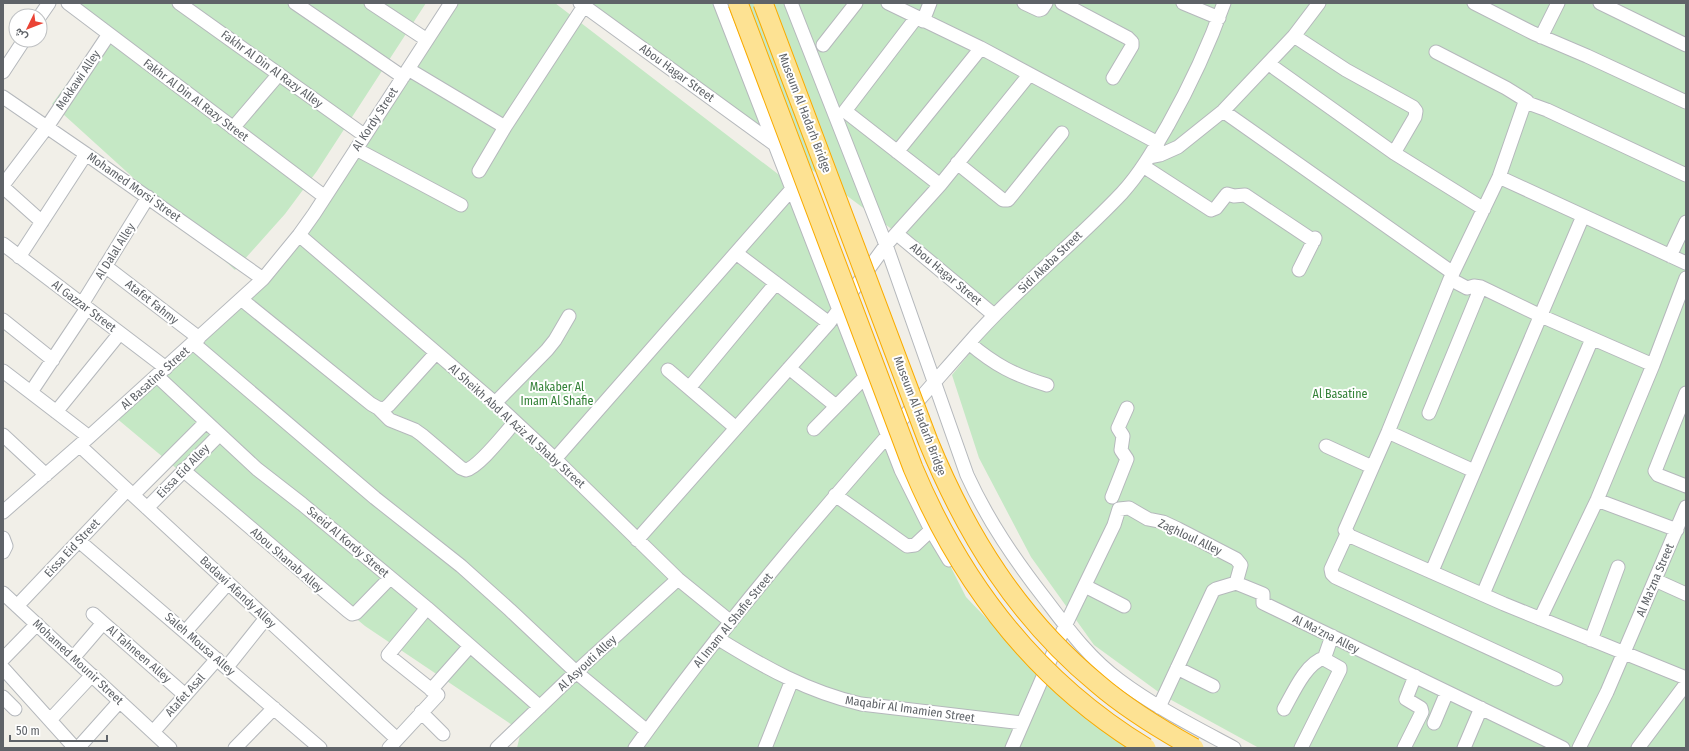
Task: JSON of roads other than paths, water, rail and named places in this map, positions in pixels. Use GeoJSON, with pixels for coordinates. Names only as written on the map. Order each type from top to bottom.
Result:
{"type":"FeatureCollection","features":[{"type":"Feature","properties":{"kind":"highway","name":"Museum Al Hadarh Bridge"},"geometry":{"type":"LineString","coordinates":[[738,3],[913,468],[924,495],[951,547],[991,608],[1039,664],[1099,717],[1146,748]]}},
{"type":"Feature","properties":{"kind":"highway","name":"Museum Al Hadarh Bridge"},"geometry":{"type":"LineString","coordinates":[[763,3],[928,441],[965,522],[996,572],[1013,596],[1047,636],[1073,663],[1123,704],[1194,748]]}},
{"type":"Feature","properties":{"kind":"street","name":"Fakhr Al Din Al Razy Street"},"geometry":{"type":"LineString","coordinates":[[68,3],[325,197]]}},
{"type":"Feature","properties":{"kind":"street"},"geometry":{"type":"LineString","coordinates":[[372,3],[427,40]]}},
{"type":"Feature","properties":{"kind":"street","name":"Al Kordy Street"},"geometry":{"type":"LineString","coordinates":[[299,235],[451,3]]}},
{"type":"Feature","properties":{"kind":"street"},"geometry":{"type":"LineString","coordinates":[[720,3],[901,470],[932,530],[949,559],[987,613],[1043,675],[1085,713],[1131,748]]}},
{"type":"Feature","properties":{"kind":"street"},"geometry":{"type":"LineString","coordinates":[[791,3],[886,245],[934,383],[967,474],[979,502],[1008,550],[1065,626],[1096,661],[1118,680],[1159,707],[1234,748]]}},
{"type":"Feature","properties":{"kind":"street"},"geometry":{"type":"LineString","coordinates":[[823,45],[856,3]]}},
{"type":"Feature","properties":{"kind":"street"},"geometry":{"type":"LineString","coordinates":[[888,3],[981,48],[1158,143]]}},
{"type":"Feature","properties":{"kind":"street"},"geometry":{"type":"LineString","coordinates":[[930,3],[920,19],[845,111],[940,185]]}},
{"type":"Feature","properties":{"kind":"street"},"geometry":{"type":"LineString","coordinates":[[1024,3],[1039,10],[1042,9],[1046,3]]}},
{"type":"Feature","properties":{"kind":"street"},"geometry":{"type":"LineString","coordinates":[[1062,3],[1128,38],[1132,42],[1132,46],[1113,78]]}},
{"type":"Feature","properties":{"kind":"street"},"geometry":{"type":"LineString","coordinates":[[1183,3],[1219,18]]}},
{"type":"Feature","properties":{"kind":"street","name":"Sidi Akaba Street"},"geometry":{"type":"LineString","coordinates":[[835,495],[994,315],[1122,192],[1158,143],[1181,102],[1210,41],[1224,3]]}},
{"type":"Feature","properties":{"kind":"street"},"geometry":{"type":"LineString","coordinates":[[1146,161],[1178,147],[1223,111],[1294,36],[1319,3]]}},
{"type":"Feature","properties":{"kind":"street"},"geometry":{"type":"LineString","coordinates":[[1474,3],[1489,6],[1541,37],[1587,56],[1686,102]]}},
{"type":"Feature","properties":{"kind":"street"},"geometry":{"type":"LineString","coordinates":[[1541,37],[1558,3]]}},
{"type":"Feature","properties":{"kind":"street"},"geometry":{"type":"LineString","coordinates":[[1600,3],[1686,45]]}},
{"type":"Feature","properties":{"kind":"street"},"geometry":{"type":"LineString","coordinates":[[298,4],[406,73],[504,128]]}},
{"type":"Feature","properties":{"kind":"street","name":"Fakhr Al Din Al Razy Alley"},"geometry":{"type":"LineString","coordinates":[[187,5],[364,135]]}},
{"type":"Feature","properties":{"kind":"street"},"geometry":{"type":"LineString","coordinates":[[479,171],[504,128],[582,5]]}},
{"type":"Feature","properties":{"kind":"street","name":"Abou Hagar Street"},"geometry":{"type":"LineString","coordinates":[[582,5],[774,144]]}},
{"type":"Feature","properties":{"kind":"street","name":"Mekkawi Alley"},"geometry":{"type":"LineString","coordinates":[[3,186],[47,127],[109,34]]}},
{"type":"Feature","properties":{"kind":"street"},"geometry":{"type":"LineString","coordinates":[[1294,36],[1346,70],[1413,107],[1416,111],[1415,117],[1394,153]]}},
{"type":"Feature","properties":{"kind":"street"},"geometry":{"type":"LineString","coordinates":[[3,72],[19,48]]}},
{"type":"Feature","properties":{"kind":"street"},"geometry":{"type":"LineString","coordinates":[[897,152],[981,48]]}},
{"type":"Feature","properties":{"kind":"street"},"geometry":{"type":"LineString","coordinates":[[1436,52],[1506,88],[1527,101],[1686,175]]}},
{"type":"Feature","properties":{"kind":"street"},"geometry":{"type":"LineString","coordinates":[[1269,64],[1394,153],[1484,209]]}},
{"type":"Feature","properties":{"kind":"street"},"geometry":{"type":"LineString","coordinates":[[233,128],[279,74]]}},
{"type":"Feature","properties":{"kind":"street"},"geometry":{"type":"LineString","coordinates":[[637,540],[829,323],[886,245],[940,185],[1029,74]]}},
{"type":"Feature","properties":{"kind":"street","name":"Mohamed Morsi Street"},"geometry":{"type":"LineString","coordinates":[[3,97],[263,278]]}},
{"type":"Feature","properties":{"kind":"street"},"geometry":{"type":"LineString","coordinates":[[1527,101],[1525,102],[1499,177],[1451,276],[1388,432],[1345,527],[1347,534],[1331,570],[1335,577],[1556,679]]}},
{"type":"Feature","properties":{"kind":"street"},"geometry":{"type":"LineString","coordinates":[[1223,111],[1467,288],[1474,286],[1481,287],[1541,316],[1653,365]]}},
{"type":"Feature","properties":{"kind":"street"},"geometry":{"type":"LineString","coordinates":[[957,163],[1003,200],[1008,200],[1062,133]]}},
{"type":"Feature","properties":{"kind":"street"},"geometry":{"type":"LineString","coordinates":[[356,149],[461,205]]}},
{"type":"Feature","properties":{"kind":"street"},"geometry":{"type":"LineString","coordinates":[[19,257],[86,154]]}},
{"type":"Feature","properties":{"kind":"street"},"geometry":{"type":"LineString","coordinates":[[1146,161],[1211,210],[1216,208],[1227,194],[1234,196],[1245,195],[1314,240],[1299,270]]}},
{"type":"Feature","properties":{"kind":"street"},"geometry":{"type":"LineString","coordinates":[[1499,177],[1686,263]]}},
{"type":"Feature","properties":{"kind":"street"},"geometry":{"type":"LineString","coordinates":[[3,186],[42,222]]}},
{"type":"Feature","properties":{"kind":"street"},"geometry":{"type":"LineString","coordinates":[[556,459],[792,189]]}},
{"type":"Feature","properties":{"kind":"street","name":"Al Dalal Alley"},"geometry":{"type":"LineString","coordinates":[[31,392],[53,360],[85,306],[105,266],[148,197]]}},
{"type":"Feature","properties":{"kind":"street"},"geometry":{"type":"LineString","coordinates":[[1432,571],[1583,216]]}},
{"type":"Feature","properties":{"kind":"street"},"geometry":{"type":"LineString","coordinates":[[1670,256],[1686,222]]}},
{"type":"Feature","properties":{"kind":"street","name":"Abou Hagar Street"},"geometry":{"type":"LineString","coordinates":[[897,234],[994,315]]}},
{"type":"Feature","properties":{"kind":"street","name":"Al Basatine Street"},"geometry":{"type":"LineString","coordinates":[[3,512],[196,341],[241,299],[263,278],[299,235]]}},
{"type":"Feature","properties":{"kind":"street","name":"Al Sheikh Abd Al Aziz Al Shaby Street"},"geometry":{"type":"LineString","coordinates":[[299,235],[495,403],[556,459],[678,579],[730,622]]}},
{"type":"Feature","properties":{"kind":"street","name":"Al Gazzar Street"},"geometry":{"type":"LineString","coordinates":[[3,244],[120,333],[161,372]]}},
{"type":"Feature","properties":{"kind":"street"},"geometry":{"type":"LineString","coordinates":[[736,253],[829,323]]}},
{"type":"Feature","properties":{"kind":"street","name":"Atafet Fahmy"},"geometry":{"type":"LineString","coordinates":[[105,266],[196,341],[375,498],[461,566],[576,672],[647,732]]}},
{"type":"Feature","properties":{"kind":"street"},"geometry":{"type":"LineString","coordinates":[[1540,619],[1597,500],[1653,365],[1686,278]]}},
{"type":"Feature","properties":{"kind":"street"},"geometry":{"type":"LineString","coordinates":[[689,388],[776,283]]}},
{"type":"Feature","properties":{"kind":"street"},"geometry":{"type":"LineString","coordinates":[[1429,413],[1481,287]]}},
{"type":"Feature","properties":{"kind":"street"},"geometry":{"type":"LineString","coordinates":[[241,299],[364,399],[378,408],[384,416],[394,423],[415,430],[461,468],[466,470],[472,468],[515,422]]}},
{"type":"Feature","properties":{"kind":"street"},"geometry":{"type":"LineString","coordinates":[[495,403],[547,350],[555,340],[569,316]]}},
{"type":"Feature","properties":{"kind":"street"},"geometry":{"type":"LineString","coordinates":[[3,320],[53,360]]}},
{"type":"Feature","properties":{"kind":"street"},"geometry":{"type":"LineString","coordinates":[[56,412],[120,333]]}},
{"type":"Feature","properties":{"kind":"street"},"geometry":{"type":"LineString","coordinates":[[1483,594],[1592,339]]}},
{"type":"Feature","properties":{"kind":"street"},"geometry":{"type":"LineString","coordinates":[[969,343],[1006,370],[1047,386]]}},
{"type":"Feature","properties":{"kind":"street"},"geometry":{"type":"LineString","coordinates":[[378,408],[384,409],[389,405],[436,352]]}},
{"type":"Feature","properties":{"kind":"street"},"geometry":{"type":"LineString","coordinates":[[789,368],[836,406]]}},
{"type":"Feature","properties":{"kind":"street","name":"Badawi Afandy Alley"},"geometry":{"type":"LineString","coordinates":[[3,370],[56,412],[130,492],[266,618],[393,744]]}},
{"type":"Feature","properties":{"kind":"street"},"geometry":{"type":"LineString","coordinates":[[668,370],[736,428]]}},
{"type":"Feature","properties":{"kind":"street","name":"Saeid Al Kordy Street"},"geometry":{"type":"LineString","coordinates":[[161,372],[206,422],[257,469],[302,504],[427,608],[540,707]]}},
{"type":"Feature","properties":{"kind":"street"},"geometry":{"type":"LineString","coordinates":[[814,429],[865,377]]}},
{"type":"Feature","properties":{"kind":"street"},"geometry":{"type":"LineString","coordinates":[[1686,392],[1655,471],[1658,475],[1686,486]]}},
{"type":"Feature","properties":{"kind":"street"},"geometry":{"type":"LineString","coordinates":[[1012,748],[1065,626],[1114,525],[1119,508],[1108,494],[1127,459],[1121,450],[1123,436],[1118,428],[1127,408]]}},
{"type":"Feature","properties":{"kind":"street","name":"Eissa Eid Street"},"geometry":{"type":"LineString","coordinates":[[17,606],[79,540],[206,422]]}},
{"type":"Feature","properties":{"kind":"street"},"geometry":{"type":"LineString","coordinates":[[1388,432],[1474,471]]}},
{"type":"Feature","properties":{"kind":"street"},"geometry":{"type":"LineString","coordinates":[[3,435],[46,475]]}},
{"type":"Feature","properties":{"kind":"street","name":"Eissa Eid Alley"},"geometry":{"type":"LineString","coordinates":[[147,508],[219,435]]}},
{"type":"Feature","properties":{"kind":"street"},"geometry":{"type":"LineString","coordinates":[[1326,446],[1372,467]]}},
{"type":"Feature","properties":{"kind":"street","name":"Abou Shanab Alley"},"geometry":{"type":"LineString","coordinates":[[183,470],[352,614],[356,613],[390,578]]}},
{"type":"Feature","properties":{"kind":"street"},"geometry":{"type":"LineString","coordinates":[[835,495],[907,546],[915,545],[932,530]]}},
{"type":"Feature","properties":{"kind":"street","name":"Al Imam Al Shafie Street"},"geometry":{"type":"LineString","coordinates":[[635,748],[717,638],[835,495]]}},
{"type":"Feature","properties":{"kind":"street"},"geometry":{"type":"LineString","coordinates":[[1597,500],[1677,530]]}},
{"type":"Feature","properties":{"kind":"street","name":"Al Ma'zna Street"},"geometry":{"type":"LineString","coordinates":[[1579,748],[1624,654],[1686,507]]}},
{"type":"Feature","properties":{"kind":"street","name":"Zaghloul Alley"},"geometry":{"type":"LineString","coordinates":[[1119,508],[1129,508],[1148,519],[1170,526],[1236,559],[1241,565],[1236,583]]}},
{"type":"Feature","properties":{"kind":"street"},"geometry":{"type":"LineString","coordinates":[[1347,534],[1540,619],[1686,678]]}},
{"type":"Feature","properties":{"kind":"street"},"geometry":{"type":"LineString","coordinates":[[3,538],[6,546],[3,552]]}},
{"type":"Feature","properties":{"kind":"street","name":"Saleh Mousa Alley"},"geometry":{"type":"LineString","coordinates":[[79,540],[320,748]]}},
{"type":"Feature","properties":{"kind":"street"},"geometry":{"type":"LineString","coordinates":[[1591,640],[1618,567]]}},
{"type":"Feature","properties":{"kind":"street","name":"Al Asyouti Alley"},"geometry":{"type":"LineString","coordinates":[[496,748],[576,672],[678,579]]}},
{"type":"Feature","properties":{"kind":"street"},"geometry":{"type":"LineString","coordinates":[[1655,580],[1686,594]]}},
{"type":"Feature","properties":{"kind":"street"},"geometry":{"type":"LineString","coordinates":[[185,632],[228,583]]}},
{"type":"Feature","properties":{"kind":"street"},"geometry":{"type":"LineString","coordinates":[[1159,707],[1213,591],[1232,583],[1236,583]]}},
{"type":"Feature","properties":{"kind":"street","name":"Al Ma'zna Alley"},"geometry":{"type":"LineString","coordinates":[[1236,583],[1263,594],[1263,603],[1563,748]]}},
{"type":"Feature","properties":{"kind":"street"},"geometry":{"type":"LineString","coordinates":[[1085,586],[1124,606]]}},
{"type":"Feature","properties":{"kind":"street","name":"Mohamed Mounir Street"},"geometry":{"type":"LineString","coordinates":[[3,593],[170,748]]}},
{"type":"Feature","properties":{"kind":"street"},"geometry":{"type":"LineString","coordinates":[[393,744],[438,695],[388,655],[427,608]]}},
{"type":"Feature","properties":{"kind":"street","name":"Al Tahneen Alley"},"geometry":{"type":"LineString","coordinates":[[93,614],[185,695]]}},
{"type":"Feature","properties":{"kind":"street","name":"Atafet Asal"},"geometry":{"type":"LineString","coordinates":[[153,732],[185,695],[222,663],[266,618]]}},
{"type":"Feature","properties":{"kind":"street"},"geometry":{"type":"LineString","coordinates":[[73,658],[103,623]]}},
{"type":"Feature","properties":{"kind":"street"},"geometry":{"type":"LineString","coordinates":[[3,659],[37,624]]}},
{"type":"Feature","properties":{"kind":"street"},"geometry":{"type":"LineString","coordinates":[[1324,658],[1332,636]]}},
{"type":"Feature","properties":{"kind":"street","name":"Maqabir Al Imamien Street"},"geometry":{"type":"LineString","coordinates":[[717,638],[761,666],[838,699],[860,704],[1022,723]]}},
{"type":"Feature","properties":{"kind":"street"},"geometry":{"type":"LineString","coordinates":[[431,690],[470,646]]}},
{"type":"Feature","properties":{"kind":"street"},"geometry":{"type":"LineString","coordinates":[[1284,709],[1309,668],[1318,660],[1324,658]]}},
{"type":"Feature","properties":{"kind":"street"},"geometry":{"type":"LineString","coordinates":[[1301,748],[1340,670],[1340,668],[1324,658]]}},
{"type":"Feature","properties":{"kind":"street"},"geometry":{"type":"LineString","coordinates":[[3,668],[8,683],[50,720],[76,748],[120,701]]}},
{"type":"Feature","properties":{"kind":"street"},"geometry":{"type":"LineString","coordinates":[[1177,668],[1213,686]]}},
{"type":"Feature","properties":{"kind":"street"},"geometry":{"type":"LineString","coordinates":[[50,720],[92,675]]}},
{"type":"Feature","properties":{"kind":"street"},"geometry":{"type":"LineString","coordinates":[[1404,748],[1422,712],[1421,708],[1406,699],[1415,676]]}},
{"type":"Feature","properties":{"kind":"street"},"geometry":{"type":"LineString","coordinates":[[765,748],[792,680]]}},
{"type":"Feature","properties":{"kind":"street"},"geometry":{"type":"LineString","coordinates":[[1638,748],[1686,684]]}},
{"type":"Feature","properties":{"kind":"street"},"geometry":{"type":"LineString","coordinates":[[1434,722],[1447,692]]}},
{"type":"Feature","properties":{"kind":"street"},"geometry":{"type":"LineString","coordinates":[[3,697],[15,709]]}},
{"type":"Feature","properties":{"kind":"street"},"geometry":{"type":"LineString","coordinates":[[235,748],[274,708]]}},
{"type":"Feature","properties":{"kind":"street"},"geometry":{"type":"LineString","coordinates":[[1464,748],[1481,708]]}},
{"type":"Feature","properties":{"kind":"street"},"geometry":{"type":"LineString","coordinates":[[421,712],[443,734]]}},
{"type":"Feature","properties":{"kind":"park label","name":"Makaber Al Imam Al Shafie"},"geometry":{"type":"Point","coordinates":[557,394]}},
{"type":"Feature","properties":{"kind":"park label","name":"Al Basatine"},"geometry":{"type":"Point","coordinates":[1340,394]}}]}
